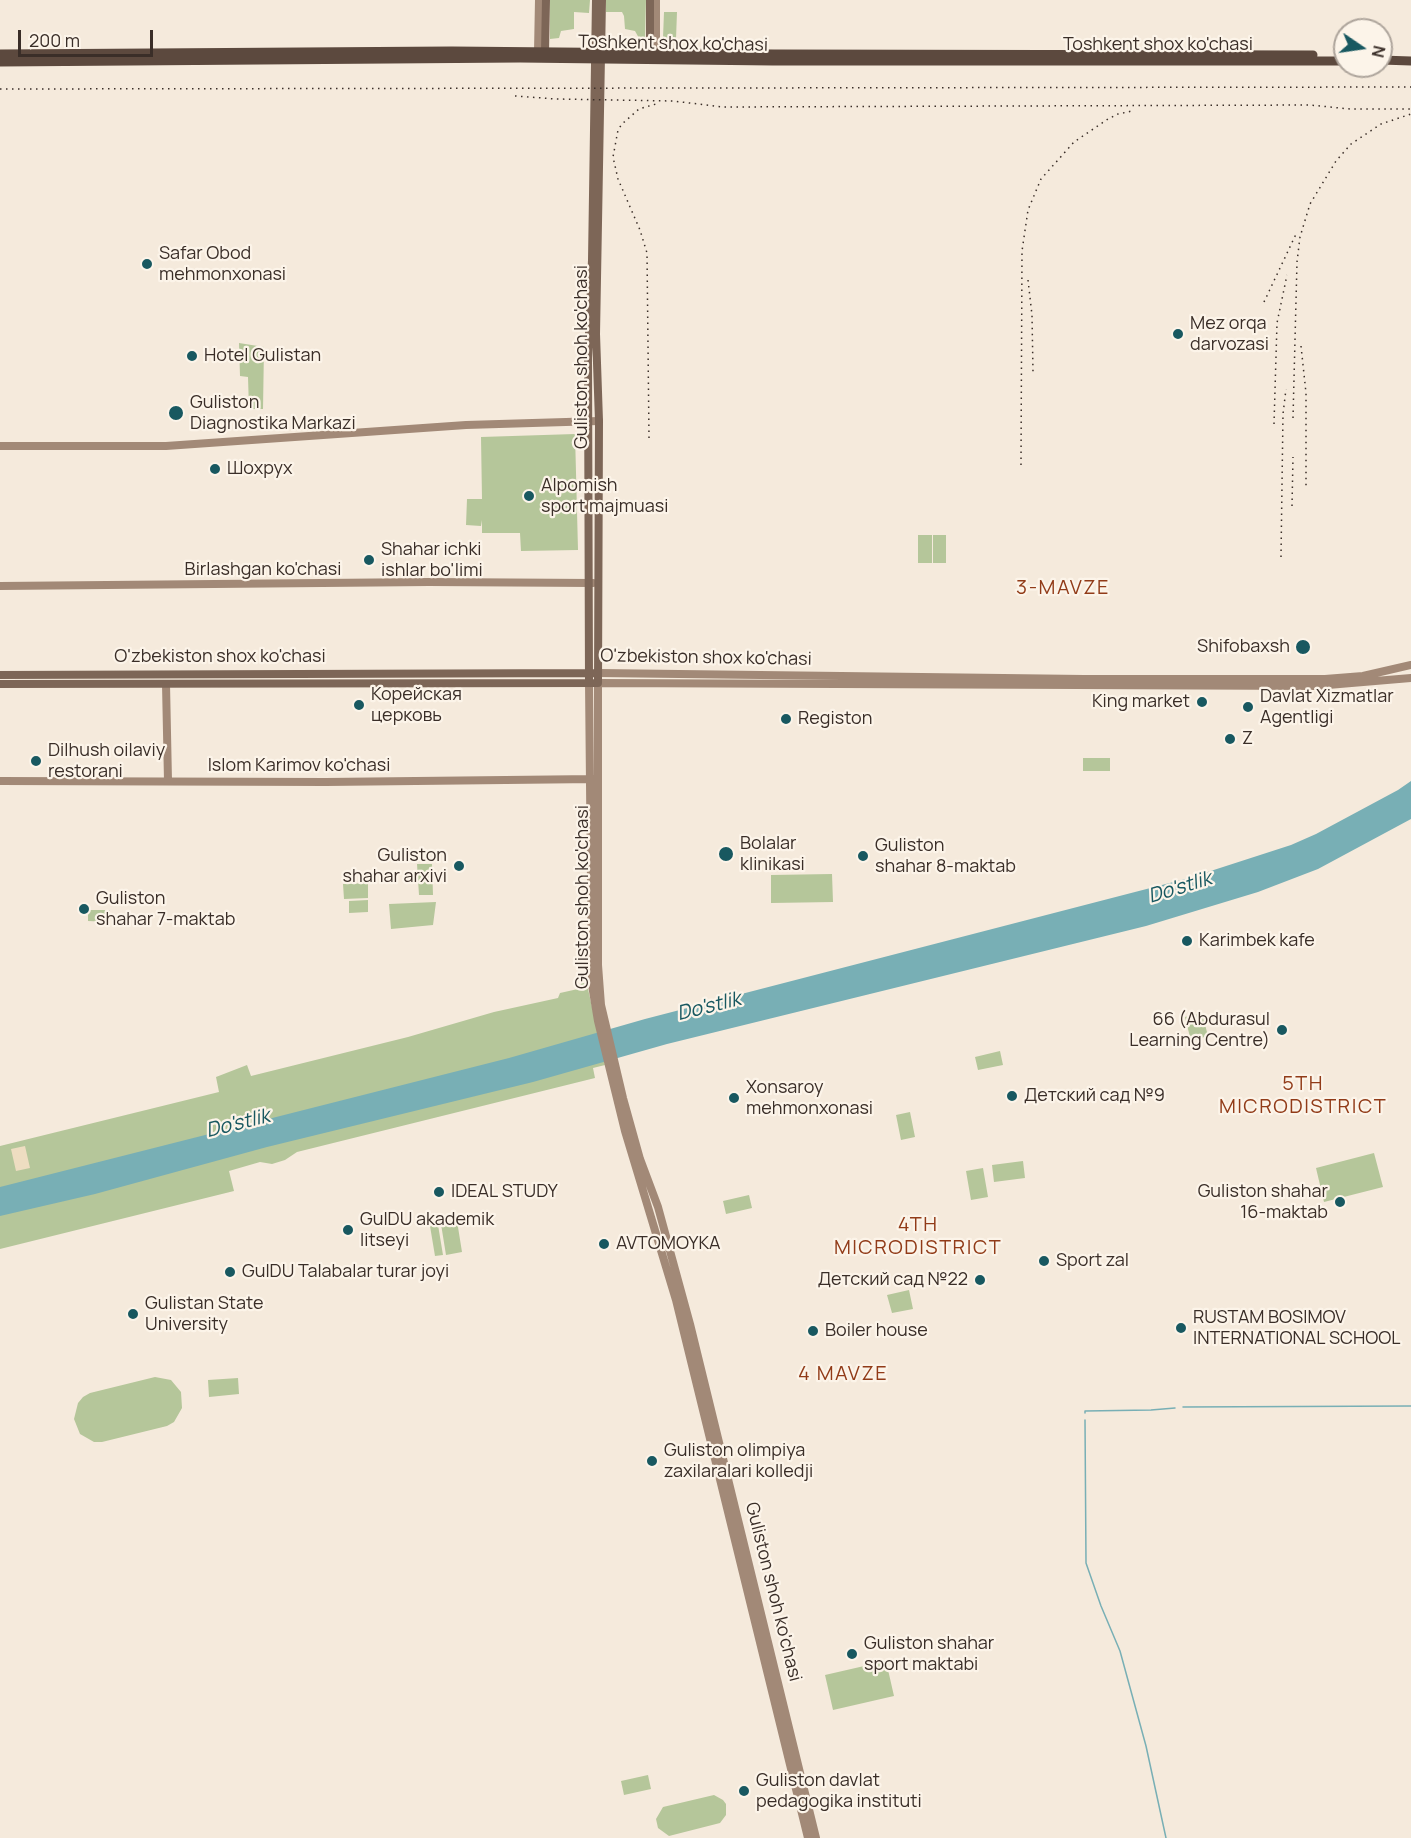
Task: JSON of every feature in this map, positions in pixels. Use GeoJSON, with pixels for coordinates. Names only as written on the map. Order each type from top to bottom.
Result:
{"type":"FeatureCollection","features":[{"type":"Feature","properties":{"kind":"highway","name":"Toshkent shox ko'chasi"},"geometry":{"type":"LineString","coordinates":[[0,63],[542,52],[653,56]]}},
{"type":"Feature","properties":{"kind":"highway","name":"Toshkent shox ko'chasi"},"geometry":{"type":"LineString","coordinates":[[0,54],[1333,61]]}},
{"type":"Feature","properties":{"kind":"highway","name":"Toshkent shox ko'chasi"},"geometry":{"type":"LineString","coordinates":[[774,58],[1333,55]]}},
{"type":"Feature","properties":{"kind":"highway"},"geometry":{"type":"LineString","coordinates":[[1393,55],[1411,55]]}},
{"type":"Feature","properties":{"kind":"highway"},"geometry":{"type":"LineString","coordinates":[[1393,60],[1411,61]]}},
{"type":"Feature","properties":{"kind":"main road"},"geometry":{"type":"LineString","coordinates":[[539,0],[542,52]]}},
{"type":"Feature","properties":{"kind":"main road"},"geometry":{"type":"LineString","coordinates":[[542,52],[546,0]]}},
{"type":"Feature","properties":{"kind":"main road","name":"Guliston shoh ko'chasi"},"geometry":{"type":"LineString","coordinates":[[596,0],[599,23]]}},
{"type":"Feature","properties":{"kind":"main road","name":"Guliston shoh ko'chasi"},"geometry":{"type":"LineString","coordinates":[[602,0],[599,23],[595,260],[593,583],[594,678],[599,779],[598,964],[602,1021]]}},
{"type":"Feature","properties":{"kind":"main road"},"geometry":{"type":"LineString","coordinates":[[650,0],[653,56]]}},
{"type":"Feature","properties":{"kind":"main road"},"geometry":{"type":"LineString","coordinates":[[653,56],[656,0]]}},
{"type":"Feature","properties":{"kind":"main road"},"geometry":{"type":"LineString","coordinates":[[0,446],[166,446],[466,425],[594,421]]}},
{"type":"Feature","properties":{"kind":"main road","name":"Birlashgan ko'chasi"},"geometry":{"type":"LineString","coordinates":[[0,586],[429,582],[593,583]]}},
{"type":"Feature","properties":{"kind":"main road","name":"O'zbekiston shox ko'chasi"},"geometry":{"type":"LineString","coordinates":[[0,684],[594,678],[615,674],[1325,679],[1363,676],[1411,665]]}},
{"type":"Feature","properties":{"kind":"main road","name":"O'zbekiston shox ko'chasi"},"geometry":{"type":"LineString","coordinates":[[0,675],[333,673],[574,678]]}},
{"type":"Feature","properties":{"kind":"main road"},"geometry":{"type":"LineString","coordinates":[[614,683],[615,674]]}},
{"type":"Feature","properties":{"kind":"main road","name":"Guliston shoh ko'chasi"},"geometry":{"type":"LineString","coordinates":[[594,678],[590,779],[592,985],[602,1021],[625,1131],[676,1300],[808,1838]]}},
{"type":"Feature","properties":{"kind":"main road","name":"O'zbekiston shox ko'chasi"},"geometry":{"type":"LineString","coordinates":[[594,678],[614,683],[1316,686],[1411,678]]}},
{"type":"Feature","properties":{"kind":"main road"},"geometry":{"type":"LineString","coordinates":[[166,684],[168,781]]}},
{"type":"Feature","properties":{"kind":"main road","name":"Islom Karimov ko'chasi"},"geometry":{"type":"LineString","coordinates":[[0,781],[599,779]]}},
{"type":"Feature","properties":{"kind":"main road","name":"Guliston shoh ko'chasi"},"geometry":{"type":"LineString","coordinates":[[612,1067],[640,1159],[658,1207],[690,1324],[816,1838]]}},
{"type":"Feature","properties":{"kind":"green space"},"geometry":{"type":"Polygon","coordinates":[[[550,0],[590,0],[589,13],[574,12],[574,29],[561,31],[559,38],[550,39],[550,0]]]}},
{"type":"Feature","properties":{"kind":"green space"},"geometry":{"type":"Polygon","coordinates":[[[606,0],[646,0],[645,39],[640,40],[635,31],[625,29],[622,12],[606,12],[606,0]]]}},
{"type":"Feature","properties":{"kind":"green space"},"geometry":{"type":"Polygon","coordinates":[[[664,12],[677,12],[676,39],[663,38],[664,12]]]}},
{"type":"Feature","properties":{"kind":"green space"},"geometry":{"type":"Polygon","coordinates":[[[239,343],[264,347],[263,409],[249,409],[248,377],[240,376],[239,343]]]}},
{"type":"Feature","properties":{"kind":"green space","name":"Alpomish sport majmuasi"},"geometry":{"type":"Polygon","coordinates":[[[575,434],[578,550],[521,551],[520,533],[482,533],[482,520],[481,526],[466,525],[467,499],[482,499],[481,437],[575,434]]]}},
{"type":"Feature","properties":{"kind":"green space"},"geometry":{"type":"Polygon","coordinates":[[[918,535],[932,535],[932,563],[918,563],[918,535]]]}},
{"type":"Feature","properties":{"kind":"green space"},"geometry":{"type":"Polygon","coordinates":[[[933,535],[946,535],[946,563],[933,563],[933,535]]]}},
{"type":"Feature","properties":{"kind":"green space"},"geometry":{"type":"Polygon","coordinates":[[[1083,758],[1110,758],[1110,771],[1083,771],[1083,758]]]}},
{"type":"Feature","properties":{"kind":"green space"},"geometry":{"type":"Polygon","coordinates":[[[417,864],[432,864],[433,895],[419,895],[417,864]]]}},
{"type":"Feature","properties":{"kind":"green space"},"geometry":{"type":"Polygon","coordinates":[[[832,874],[833,902],[771,903],[771,875],[832,874]]]}},
{"type":"Feature","properties":{"kind":"green space"},"geometry":{"type":"Polygon","coordinates":[[[368,883],[368,898],[344,899],[343,884],[368,883]]]}},
{"type":"Feature","properties":{"kind":"green space"},"geometry":{"type":"Polygon","coordinates":[[[368,900],[368,912],[349,913],[349,901],[368,900]]]}},
{"type":"Feature","properties":{"kind":"green space"},"geometry":{"type":"Polygon","coordinates":[[[436,902],[433,925],[391,929],[389,904],[436,902]]]}},
{"type":"Feature","properties":{"kind":"green space"},"geometry":{"type":"Polygon","coordinates":[[[88,910],[110,910],[110,922],[88,921],[88,910]]]}},
{"type":"Feature","properties":{"kind":"green space"},"geometry":{"type":"Polygon","coordinates":[[[583,981],[588,989],[605,1065],[593,1068],[595,1078],[297,1152],[285,1160],[272,1164],[260,1162],[229,1171],[234,1191],[0,1249],[0,1146],[219,1092],[216,1077],[247,1065],[251,1076],[408,1037],[494,1012],[558,998],[560,993],[578,989],[583,981]]]}},
{"type":"Feature","properties":{"kind":"green space"},"geometry":{"type":"Polygon","coordinates":[[[1202,1013],[1208,1036],[1191,1041],[1185,1017],[1202,1013]]]}},
{"type":"Feature","properties":{"kind":"green space"},"geometry":{"type":"Polygon","coordinates":[[[1000,1051],[1003,1065],[978,1070],[975,1057],[1000,1051]]]}},
{"type":"Feature","properties":{"kind":"green space"},"geometry":{"type":"Polygon","coordinates":[[[910,1112],[915,1137],[901,1140],[896,1115],[910,1112]]]}},
{"type":"Feature","properties":{"kind":"green space"},"geometry":{"type":"Polygon","coordinates":[[[1374,1153],[1383,1187],[1324,1202],[1316,1168],[1374,1153]]]}},
{"type":"Feature","properties":{"kind":"green space"},"geometry":{"type":"Polygon","coordinates":[[[1023,1161],[1025,1178],[994,1182],[992,1165],[1023,1161]]]}},
{"type":"Feature","properties":{"kind":"green space"},"geometry":{"type":"Polygon","coordinates":[[[983,1168],[988,1197],[971,1200],[966,1171],[983,1168]]]}},
{"type":"Feature","properties":{"kind":"green space"},"geometry":{"type":"Polygon","coordinates":[[[749,1195],[752,1208],[726,1214],[723,1201],[749,1195]]]}},
{"type":"Feature","properties":{"kind":"green space"},"geometry":{"type":"Polygon","coordinates":[[[457,1221],[462,1252],[446,1255],[441,1224],[457,1221]]]}},
{"type":"Feature","properties":{"kind":"green space"},"geometry":{"type":"Polygon","coordinates":[[[438,1225],[443,1255],[435,1256],[430,1226],[438,1225]]]}},
{"type":"Feature","properties":{"kind":"green space"},"geometry":{"type":"Polygon","coordinates":[[[909,1290],[913,1309],[892,1313],[887,1295],[909,1290]]]}},
{"type":"Feature","properties":{"kind":"green space"},"geometry":{"type":"Polygon","coordinates":[[[155,1377],[171,1380],[181,1392],[182,1408],[174,1422],[167,1426],[102,1442],[94,1442],[80,1434],[74,1419],[78,1403],[83,1397],[90,1393],[155,1377]]]}},
{"type":"Feature","properties":{"kind":"green space"},"geometry":{"type":"Polygon","coordinates":[[[238,1378],[239,1394],[209,1397],[208,1380],[238,1378]]]}},
{"type":"Feature","properties":{"kind":"green space"},"geometry":{"type":"Polygon","coordinates":[[[886,1661],[894,1696],[833,1710],[825,1675],[886,1661]]]}},
{"type":"Feature","properties":{"kind":"green space"},"geometry":{"type":"Polygon","coordinates":[[[648,1775],[651,1789],[624,1795],[621,1781],[648,1775]]]}},
{"type":"Feature","properties":{"kind":"green space"},"geometry":{"type":"Polygon","coordinates":[[[714,1795],[726,1804],[726,1815],[720,1823],[669,1836],[658,1828],[656,1819],[663,1807],[714,1795]]]}},
{"type":"Feature","properties":{"kind":"shaded area"},"geometry":{"type":"Polygon","coordinates":[[[25,1146],[30,1168],[16,1171],[11,1149],[25,1146]]]}},
{"type":"Feature","properties":{"kind":"water","name":"Do'stlik"},"geometry":{"type":"Polygon","coordinates":[[[1411,781],[1411,819],[1318,869],[1258,892],[1146,926],[667,1044],[533,1082],[267,1147],[95,1194],[0,1216],[0,1187],[509,1058],[645,1019],[1189,878],[1291,845],[1316,834],[1411,781]]]}},
{"type":"Feature","properties":{"kind":"waterway"},"geometry":{"type":"LineString","coordinates":[[1183,1407],[1411,1406]]}},
{"type":"Feature","properties":{"kind":"waterway"},"geometry":{"type":"LineString","coordinates":[[1085,1413],[1085,1411],[1175,1408]]}},
{"type":"Feature","properties":{"kind":"waterway"},"geometry":{"type":"LineString","coordinates":[[1085,1420],[1086,1563],[1120,1651],[1146,1746],[1166,1838]]}},
{"type":"Feature","properties":{"kind":"railway"},"geometry":{"type":"LineString","coordinates":[[0,89],[1411,87]]}},
{"type":"Feature","properties":{"kind":"railway"},"geometry":{"type":"LineString","coordinates":[[515,96],[673,101],[723,107],[1310,105],[1350,109],[1411,109]]}},
{"type":"Feature","properties":{"kind":"railway"},"geometry":{"type":"LineString","coordinates":[[649,438],[647,253],[640,230],[618,179],[613,157],[618,130],[622,124],[639,109],[656,104]]}},
{"type":"Feature","properties":{"kind":"railway"},"geometry":{"type":"LineString","coordinates":[[1021,465],[1022,251],[1028,210],[1041,179],[1074,142],[1108,119],[1132,111]]}},
{"type":"Feature","properties":{"kind":"railway"},"geometry":{"type":"LineString","coordinates":[[1293,418],[1297,262],[1300,237],[1310,204],[1336,161],[1351,144],[1381,124],[1411,114]]}},
{"type":"Feature","properties":{"kind":"railway"},"geometry":{"type":"LineString","coordinates":[[1264,302],[1297,232]]}},
{"type":"Feature","properties":{"kind":"railway"},"geometry":{"type":"LineString","coordinates":[[1274,424],[1277,323],[1287,275]]}},
{"type":"Feature","properties":{"kind":"railway"},"geometry":{"type":"LineString","coordinates":[[1028,280],[1032,315],[1033,372]]}},
{"type":"Feature","properties":{"kind":"railway"},"geometry":{"type":"LineString","coordinates":[[1301,346],[1306,393],[1306,487]]}},
{"type":"Feature","properties":{"kind":"railway"},"geometry":{"type":"LineString","coordinates":[[1281,557],[1283,414],[1286,389]]}},
{"type":"Feature","properties":{"kind":"railway"},"geometry":{"type":"LineString","coordinates":[[1292,506],[1293,457]]}},
{"type":"Feature","properties":{"kind":"place","name":"Safar Obod mehmonxonasi"},"geometry":{"type":"Point","coordinates":[147,264]}},
{"type":"Feature","properties":{"kind":"place","name":"Mez orqa darvozasi"},"geometry":{"type":"Point","coordinates":[1178,334]}},
{"type":"Feature","properties":{"kind":"place","name":"Hotel Gulistan"},"geometry":{"type":"Point","coordinates":[192,356]}},
{"type":"Feature","properties":{"kind":"place","name":"Guliston Diagnostika Markazi"},"geometry":{"type":"Point","coordinates":[176,413]}},
{"type":"Feature","properties":{"kind":"place","name":"Шохрух"},"geometry":{"type":"Point","coordinates":[215,469]}},
{"type":"Feature","properties":{"kind":"place","name":"Alpomish sport majmuasi"},"geometry":{"type":"Point","coordinates":[529,496]}},
{"type":"Feature","properties":{"kind":"place","name":"Shahar ichki ishlar bo'limi"},"geometry":{"type":"Point","coordinates":[369,560]}},
{"type":"Feature","properties":{"kind":"place","name":"Shifobaxsh"},"geometry":{"type":"Point","coordinates":[1303,647]}},
{"type":"Feature","properties":{"kind":"place","name":"King market"},"geometry":{"type":"Point","coordinates":[1202,702]}},
{"type":"Feature","properties":{"kind":"place","name":"Корейская церковь"},"geometry":{"type":"Point","coordinates":[359,705]}},
{"type":"Feature","properties":{"kind":"place","name":"Davlat Xizmatlar Agentligi"},"geometry":{"type":"Point","coordinates":[1248,707]}},
{"type":"Feature","properties":{"kind":"place","name":"Registon"},"geometry":{"type":"Point","coordinates":[786,719]}},
{"type":"Feature","properties":{"kind":"place","name":"Z"},"geometry":{"type":"Point","coordinates":[1230,739]}},
{"type":"Feature","properties":{"kind":"place","name":"Dilhush oilaviy restorani"},"geometry":{"type":"Point","coordinates":[36,761]}},
{"type":"Feature","properties":{"kind":"place","name":"Bolalar klinikasi"},"geometry":{"type":"Point","coordinates":[726,854]}},
{"type":"Feature","properties":{"kind":"place","name":"Guliston shahar 8-maktab"},"geometry":{"type":"Point","coordinates":[863,856]}},
{"type":"Feature","properties":{"kind":"place","name":"Guliston shahar arxivi"},"geometry":{"type":"Point","coordinates":[459,866]}},
{"type":"Feature","properties":{"kind":"place","name":"Guliston shahar 7-maktab"},"geometry":{"type":"Point","coordinates":[84,909]}},
{"type":"Feature","properties":{"kind":"place","name":"Karimbek kafe"},"geometry":{"type":"Point","coordinates":[1187,941]}},
{"type":"Feature","properties":{"kind":"place","name":"66 (Abdurasul Learning Centre)"},"geometry":{"type":"Point","coordinates":[1282,1030]}},
{"type":"Feature","properties":{"kind":"place","name":"Детский сад №9"},"geometry":{"type":"Point","coordinates":[1012,1096]}},
{"type":"Feature","properties":{"kind":"place","name":"Xonsaroy mehmonxonasi"},"geometry":{"type":"Point","coordinates":[734,1098]}},
{"type":"Feature","properties":{"kind":"place","name":"IDEAL STUDY"},"geometry":{"type":"Point","coordinates":[439,1192]}},
{"type":"Feature","properties":{"kind":"place","name":"Guliston shahar 16-maktab"},"geometry":{"type":"Point","coordinates":[1340,1202]}},
{"type":"Feature","properties":{"kind":"place","name":"GulDU akademik litseyi"},"geometry":{"type":"Point","coordinates":[348,1230]}},
{"type":"Feature","properties":{"kind":"place","name":"AVTOMOYKA"},"geometry":{"type":"Point","coordinates":[604,1244]}},
{"type":"Feature","properties":{"kind":"place","name":"Sport zal"},"geometry":{"type":"Point","coordinates":[1044,1261]}},
{"type":"Feature","properties":{"kind":"place","name":"GulDU Talabalar turar joyi"},"geometry":{"type":"Point","coordinates":[230,1272]}},
{"type":"Feature","properties":{"kind":"place","name":"Детский сад №22"},"geometry":{"type":"Point","coordinates":[980,1280]}},
{"type":"Feature","properties":{"kind":"place","name":"Gulistan State University"},"geometry":{"type":"Point","coordinates":[133,1314]}},
{"type":"Feature","properties":{"kind":"place","name":"RUSTAM BOSIMOV INTERNATIONAL SCHOOL"},"geometry":{"type":"Point","coordinates":[1181,1328]}},
{"type":"Feature","properties":{"kind":"place","name":"Boiler house"},"geometry":{"type":"Point","coordinates":[813,1331]}},
{"type":"Feature","properties":{"kind":"place","name":"Guliston olimpiya zaxilaralari kolledji"},"geometry":{"type":"Point","coordinates":[652,1461]}},
{"type":"Feature","properties":{"kind":"place","name":"Guliston shahar sport maktabi"},"geometry":{"type":"Point","coordinates":[852,1654]}},
{"type":"Feature","properties":{"kind":"place","name":"Guliston davlat pedagogika instituti"},"geometry":{"type":"Point","coordinates":[744,1791]}},
{"type":"Feature","properties":{"kind":"district","name":"3-MAVZE"},"geometry":{"type":"Point","coordinates":[1063,588]}},
{"type":"Feature","properties":{"kind":"district","name":"5TH MICRODISTRICT"},"geometry":{"type":"Point","coordinates":[1303,1096]}},
{"type":"Feature","properties":{"kind":"district","name":"4TH MICRODISTRICT"},"geometry":{"type":"Point","coordinates":[918,1236]}},
{"type":"Feature","properties":{"kind":"district","name":"4 MAVZE"},"geometry":{"type":"Point","coordinates":[843,1374]}}]}
